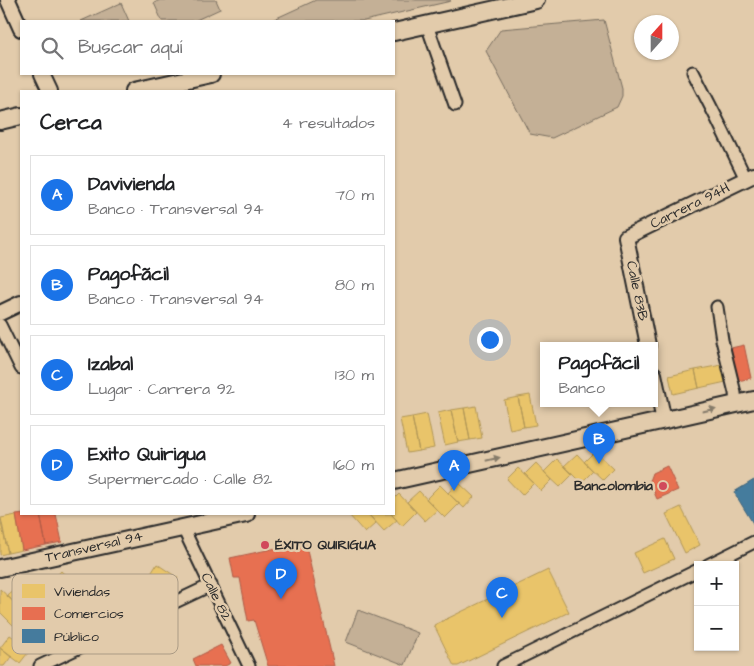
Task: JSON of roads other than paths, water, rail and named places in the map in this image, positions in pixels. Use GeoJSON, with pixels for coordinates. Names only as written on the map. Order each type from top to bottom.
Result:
{"type":"FeatureCollection","features":[{"type":"Feature","properties":{"kind":"main road"},"geometry":{"type":"LineString","coordinates":[[395,32],[427,24],[482,6],[536,0]]}},
{"type":"Feature","properties":{"kind":"main road"},"geometry":{"type":"LineString","coordinates":[[139,90],[206,75]]}},
{"type":"Feature","properties":{"kind":"main road"},"geometry":{"type":"LineString","coordinates":[[0,121],[20,116]]}},
{"type":"Feature","properties":{"kind":"main road"},"geometry":{"type":"LineString","coordinates":[[395,481],[754,400]]}},
{"type":"Feature","properties":{"kind":"main road","name":"Transversal 94"},"geometry":{"type":"LineString","coordinates":[[0,568],[242,515]]}},
{"type":"Feature","properties":{"kind":"street"},"geometry":{"type":"LineString","coordinates":[[8,0],[20,27]]}},
{"type":"Feature","properties":{"kind":"street"},"geometry":{"type":"LineString","coordinates":[[427,24],[455,105]]}},
{"type":"Feature","properties":{"kind":"street"},"geometry":{"type":"LineString","coordinates":[[693,72],[750,176]]}},
{"type":"Feature","properties":{"kind":"street"},"geometry":{"type":"LineString","coordinates":[[42,75],[50,90]]}},
{"type":"Feature","properties":{"kind":"street","name":"Carrera 94H"},"geometry":{"type":"LineString","coordinates":[[626,237],[750,176]]}},
{"type":"Feature","properties":{"kind":"street","name":"Calle 83B"},"geometry":{"type":"LineString","coordinates":[[626,237],[647,342]]}},
{"type":"Feature","properties":{"kind":"street"},"geometry":{"type":"LineString","coordinates":[[0,313],[20,303]]}},
{"type":"Feature","properties":{"kind":"street"},"geometry":{"type":"LineString","coordinates":[[716,308],[736,404]]}},
{"type":"Feature","properties":{"kind":"street"},"geometry":{"type":"LineString","coordinates":[[0,325],[20,366]]}},
{"type":"Feature","properties":{"kind":"street"},"geometry":{"type":"LineString","coordinates":[[658,393],[664,421]]}},
{"type":"Feature","properties":{"kind":"street","name":"Calle 82"},"geometry":{"type":"LineString","coordinates":[[183,528],[250,666]]}},
{"type":"Feature","properties":{"kind":"street"},"geometry":{"type":"LineString","coordinates":[[716,561],[754,542]]}},
{"type":"Feature","properties":{"kind":"street"},"geometry":{"type":"LineString","coordinates":[[503,666],[694,572]]}},
{"type":"Feature","properties":{"kind":"street"},"geometry":{"type":"LineString","coordinates":[[178,601],[211,585]]}},
{"type":"Feature","properties":{"kind":"street"},"geometry":{"type":"LineString","coordinates":[[40,666],[65,654]]}},
{"type":"Feature","properties":{"kind":"place","name":"Pagofãcil"},"geometry":{"type":"Point","coordinates":[599,464]}},
{"type":"Feature","properties":{"kind":"place","name":"Bancolombia"},"geometry":{"type":"Point","coordinates":[663,486]}},
{"type":"Feature","properties":{"kind":"place","name":"Davivienda"},"geometry":{"type":"Point","coordinates":[454,491]}},
{"type":"Feature","properties":{"kind":"place","name":"ÉXITO QUIRIGUA"},"geometry":{"type":"Point","coordinates":[265,545]}},
{"type":"Feature","properties":{"kind":"place","name":"Exito Quirigua"},"geometry":{"type":"Point","coordinates":[281,599]}},
{"type":"Feature","properties":{"kind":"place","name":"Izabal"},"geometry":{"type":"Point","coordinates":[502,618]}}]}
